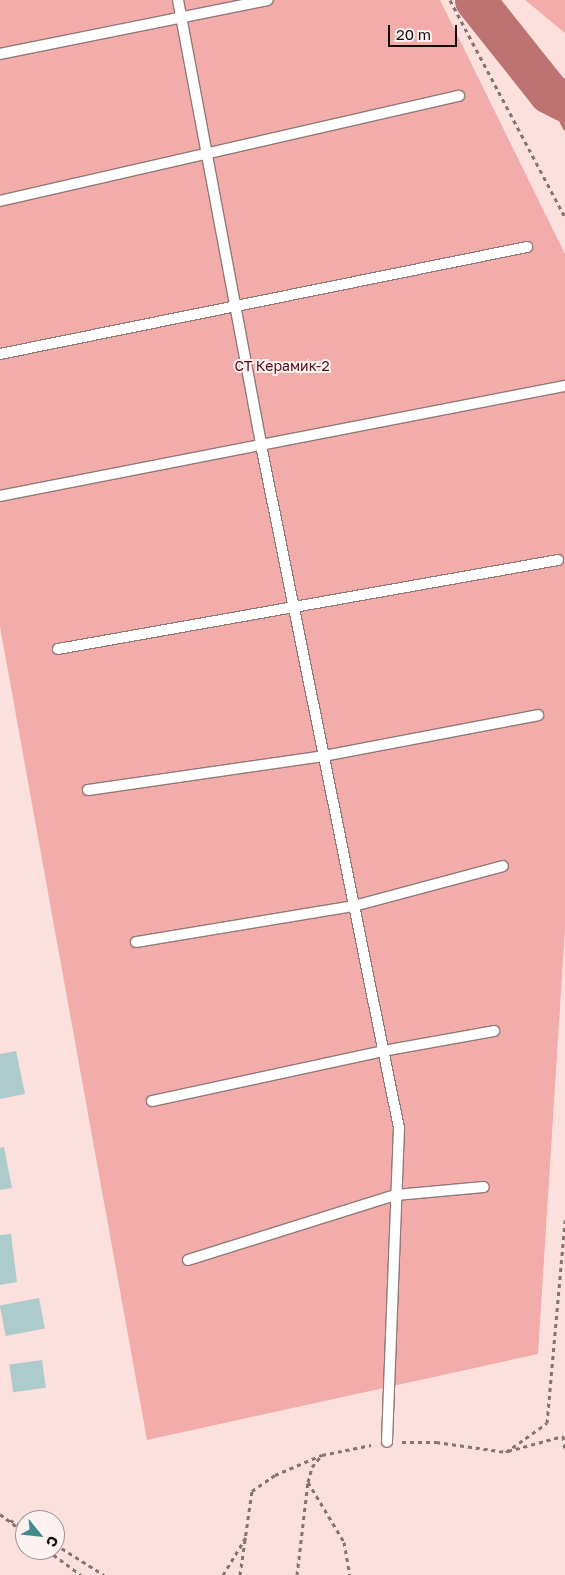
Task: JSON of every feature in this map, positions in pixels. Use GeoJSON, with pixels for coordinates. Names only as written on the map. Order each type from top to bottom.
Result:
{"type":"FeatureCollection","features":[{"type":"Feature","properties":{"kind":"lane"},"geometry":{"type":"LineString","coordinates":[[178,0],[261,445],[399,1128],[387,1442]]}},
{"type":"Feature","properties":{"kind":"lane"},"geometry":{"type":"LineString","coordinates":[[0,54],[268,0]]}},
{"type":"Feature","properties":{"kind":"lane"},"geometry":{"type":"LineString","coordinates":[[0,201],[206,152],[459,96]]}},
{"type":"Feature","properties":{"kind":"lane"},"geometry":{"type":"LineString","coordinates":[[0,354],[234,304],[527,247]]}},
{"type":"Feature","properties":{"kind":"lane"},"geometry":{"type":"LineString","coordinates":[[0,496],[565,386]]}},
{"type":"Feature","properties":{"kind":"lane"},"geometry":{"type":"LineString","coordinates":[[58,649],[558,560]]}},
{"type":"Feature","properties":{"kind":"lane"},"geometry":{"type":"LineString","coordinates":[[88,790],[324,756],[538,715]]}},
{"type":"Feature","properties":{"kind":"lane"},"geometry":{"type":"LineString","coordinates":[[136,942],[354,906],[503,866]]}},
{"type":"Feature","properties":{"kind":"lane"},"geometry":{"type":"LineString","coordinates":[[152,1101],[383,1051],[494,1032]]}},
{"type":"Feature","properties":{"kind":"lane"},"geometry":{"type":"LineString","coordinates":[[188,1260],[396,1195],[484,1187]]}},
{"type":"Feature","properties":{"kind":"path"},"geometry":{"type":"LineString","coordinates":[[450,0],[565,217]]}},
{"type":"Feature","properties":{"kind":"path"},"geometry":{"type":"LineString","coordinates":[[506,1452],[547,1423],[565,1220]]}},
{"type":"Feature","properties":{"kind":"path"},"geometry":{"type":"LineString","coordinates":[[240,1575],[252,1491],[275,1475],[322,1455],[387,1442],[436,1442],[506,1452],[563,1436],[565,1450]]}},
{"type":"Feature","properties":{"kind":"path"},"geometry":{"type":"LineString","coordinates":[[297,1575],[308,1482],[312,1467],[322,1455]]}},
{"type":"Feature","properties":{"kind":"path"},"geometry":{"type":"LineString","coordinates":[[308,1482],[344,1542],[350,1575]]}},
{"type":"Feature","properties":{"kind":"path"},"geometry":{"type":"LineString","coordinates":[[0,1514],[15,1522]]}},
{"type":"Feature","properties":{"kind":"path"},"geometry":{"type":"LineString","coordinates":[[0,1514],[15,1525]]}},
{"type":"Feature","properties":{"kind":"path"},"geometry":{"type":"LineString","coordinates":[[224,1575],[247,1534]]}},
{"type":"Feature","properties":{"kind":"path"},"geometry":{"type":"LineString","coordinates":[[65,1550],[104,1575]]}},
{"type":"Feature","properties":{"kind":"path"},"geometry":{"type":"LineString","coordinates":[[61,1560],[80,1575]]}},
{"type":"Feature","properties":{"kind":"green space","name":"СТ Керамик-2"},"geometry":{"type":"Polygon","coordinates":[[[0,0],[440,0],[565,254],[565,929],[538,1354],[147,1440],[0,627],[0,0]]]}},
{"type":"Feature","properties":{"kind":"green space"},"geometry":{"type":"Polygon","coordinates":[[[525,0],[565,0],[565,33],[525,0]]]}},
{"type":"Feature","properties":{"kind":"building"},"geometry":{"type":"Polygon","coordinates":[[[16,1051],[25,1094],[0,1099],[0,1054],[16,1051]]]}},
{"type":"Feature","properties":{"kind":"building"},"geometry":{"type":"Polygon","coordinates":[[[4,1147],[12,1188],[0,1190],[0,1148],[4,1147]]]}},
{"type":"Feature","properties":{"kind":"building"},"geometry":{"type":"Polygon","coordinates":[[[11,1234],[17,1282],[0,1285],[0,1235],[11,1234]]]}},
{"type":"Feature","properties":{"kind":"building"},"geometry":{"type":"Polygon","coordinates":[[[39,1298],[45,1328],[6,1336],[0,1306],[39,1298]]]}},
{"type":"Feature","properties":{"kind":"building"},"geometry":{"type":"Polygon","coordinates":[[[42,1360],[46,1388],[13,1392],[9,1365],[42,1360]]]}},
{"type":"Feature","properties":{"kind":"waterway"},"geometry":{"type":"LineString","coordinates":[[475,0],[549,93],[565,101]]}},
{"type":"Feature","properties":{"kind":"waterway"},"geometry":{"type":"LineString","coordinates":[[549,93],[565,126]]}}]}
